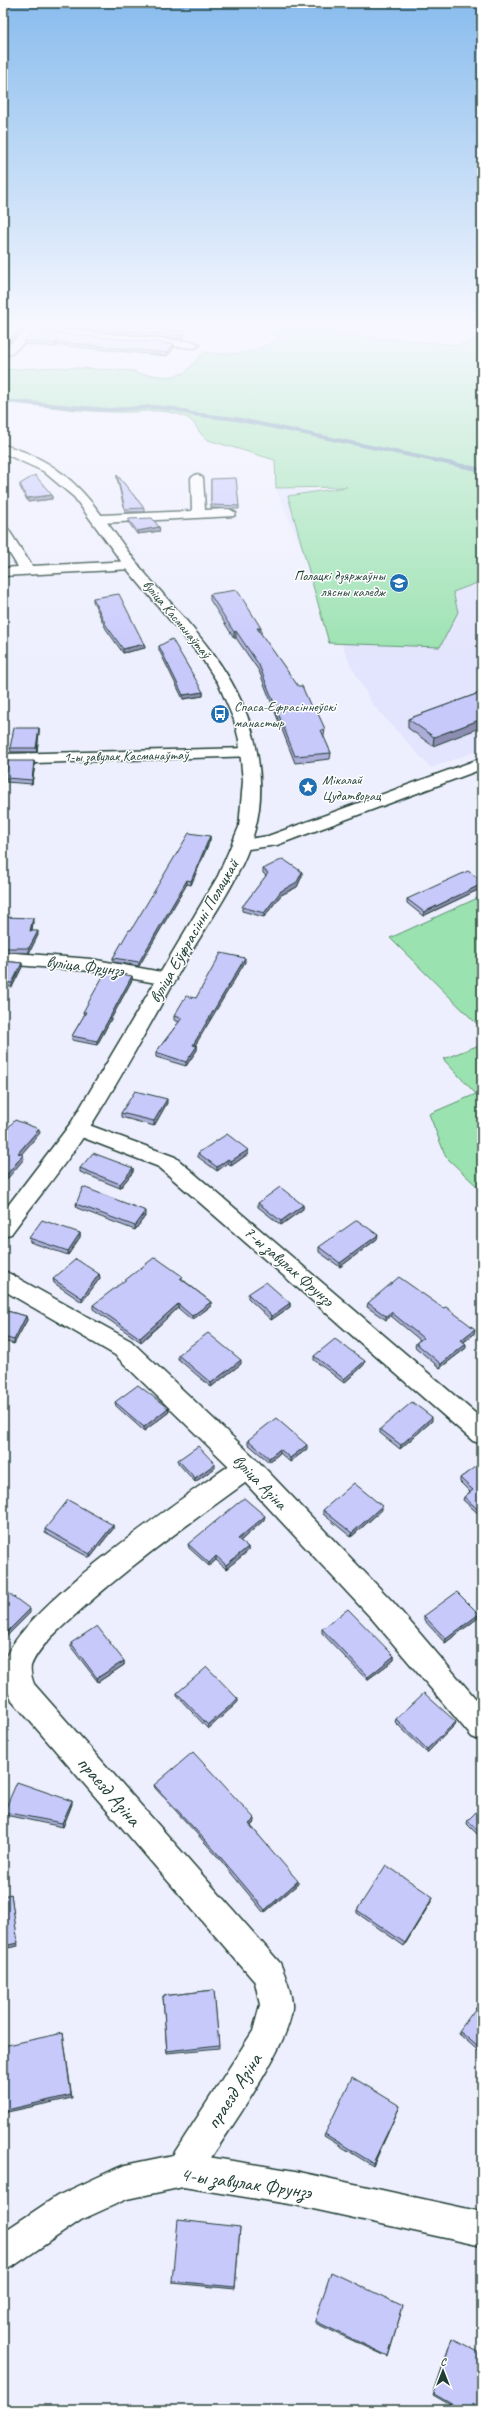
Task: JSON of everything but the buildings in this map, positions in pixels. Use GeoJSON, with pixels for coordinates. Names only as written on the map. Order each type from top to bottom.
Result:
{"type":"FeatureCollection","features":[{"type":"Feature","properties":{"kind":"street","name":"вуліца Касманаўтаў"},"geometry":{"type":"LineString","coordinates":[[3,449],[45,465],[63,477],[80,492],[101,519],[132,565],[217,667],[240,712],[249,753],[252,785],[249,819],[242,845]]}},
{"type":"Feature","properties":{"kind":"street"},"geometry":{"type":"LineString","coordinates":[[197,478],[199,514]]}},
{"type":"Feature","properties":{"kind":"street"},"geometry":{"type":"LineString","coordinates":[[101,519],[229,513]]}},
{"type":"Feature","properties":{"kind":"street"},"geometry":{"type":"LineString","coordinates":[[3,532],[27,570]]}},
{"type":"Feature","properties":{"kind":"street"},"geometry":{"type":"LineString","coordinates":[[3,572],[132,565]]}},
{"type":"Feature","properties":{"kind":"street","name":"1-ы завулак Касманаўтаў"},"geometry":{"type":"LineString","coordinates":[[3,760],[249,753]]}},
{"type":"Feature","properties":{"kind":"street","name":"вуліца Еўфрасінні Полацкай"},"geometry":{"type":"LineString","coordinates":[[3,1228],[78,1128],[227,876],[242,845],[271,841],[482,762]]}},
{"type":"Feature","properties":{"kind":"street","name":"вуліца Фрунзэ"},"geometry":{"type":"LineString","coordinates":[[3,958],[91,965],[167,979]]}},
{"type":"Feature","properties":{"kind":"street","name":"7-ы завулак Фрунзэ"},"geometry":{"type":"LineString","coordinates":[[78,1128],[168,1162],[482,1434]]}},
{"type":"Feature","properties":{"kind":"street","name":"вуліца Азіна"},"geometry":{"type":"LineString","coordinates":[[3,1279],[124,1348],[247,1467],[383,1611],[482,1727]]}},
{"type":"Feature","properties":{"kind":"street","name":"праезд Азіна"},"geometry":{"type":"LineString","coordinates":[[183,2170],[268,2038],[276,2005],[269,1974],[21,1690],[17,1666],[32,1638],[120,1560],[247,1467]]}},
{"type":"Feature","properties":{"kind":"street","name":"4-ы завулак Фрунзэ"},"geometry":{"type":"LineString","coordinates":[[3,2253],[69,2208],[125,2182],[183,2170],[295,2188],[482,2229]]}},
{"type":"Feature","properties":{"kind":"shaded area","name":"Полацкі дзяржаўны лясны каледж"},"geometry":{"type":"Polygon","coordinates":[[[276,488],[482,500],[482,749],[431,768],[373,705],[351,666],[276,488]]]}},
{"type":"Feature","properties":{"kind":"green space","name":"Полацкі дзяржаўны лясны каледж"},"geometry":{"type":"Polygon","coordinates":[[[206,439],[482,439],[482,581],[453,592],[458,612],[440,647],[329,643],[288,496],[347,487],[276,488],[275,460],[206,439]]]}},
{"type":"Feature","properties":{"kind":"green space"},"geometry":{"type":"Polygon","coordinates":[[[482,896],[482,1029],[390,938],[482,896]]]}},
{"type":"Feature","properties":{"kind":"green space"},"geometry":{"type":"Polygon","coordinates":[[[482,1044],[482,1191],[446,1157],[429,1114],[476,1094],[443,1059],[482,1044]]]}},
{"type":"Feature","properties":{"kind":"waterway"},"geometry":{"type":"LineString","coordinates":[[331,439],[482,470]]}},
{"type":"Feature","properties":{"kind":"place","name":"Полацкі дзяржаўны лясны каледж"},"geometry":{"type":"Point","coordinates":[399,583]}},
{"type":"Feature","properties":{"kind":"place","name":"Спаса-Ефрасіннеўскі манастыр"},"geometry":{"type":"Point","coordinates":[220,714]}},
{"type":"Feature","properties":{"kind":"place","name":"Мікалай Цудатворац"},"geometry":{"type":"Point","coordinates":[308,787]}}]}
